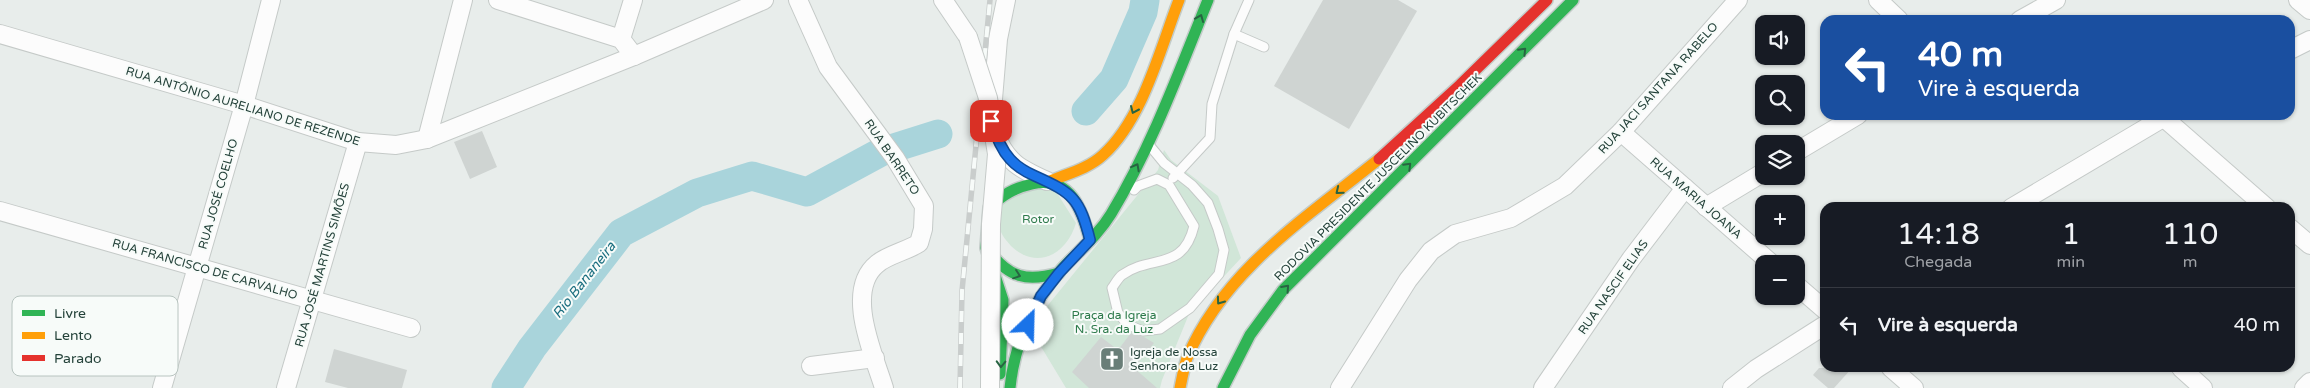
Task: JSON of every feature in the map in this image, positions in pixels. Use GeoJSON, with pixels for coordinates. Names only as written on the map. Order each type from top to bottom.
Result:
{"type":"FeatureCollection","features":[{"type":"Feature","properties":{"kind":"highway"},"geometry":{"type":"LineString","coordinates":[[1000,388],[1003,300],[986,248],[989,208],[1001,196],[1012,189],[1048,182],[1083,168],[1103,155],[1120,136],[1132,115],[1179,0]]}},
{"type":"Feature","properties":{"kind":"highway"},"geometry":{"type":"LineString","coordinates":[[1010,388],[1016,354],[1041,296],[1109,217],[1148,144],[1208,0]]}},
{"type":"Feature","properties":{"kind":"highway","name":"RODOVIA PRESIDENTE JUSCELINO KUBITSCHEK"},"geometry":{"type":"LineString","coordinates":[[1180,388],[1187,359],[1213,311],[1235,281],[1270,246],[1382,156],[1460,85],[1547,0]]}},
{"type":"Feature","properties":{"kind":"highway","name":"RODOVIA PRESIDENTE JUSCELINO KUBITSCHEK"},"geometry":{"type":"LineString","coordinates":[[1223,388],[1250,334],[1284,290],[1573,0]]}},
{"type":"Feature","properties":{"kind":"highway"},"geometry":{"type":"LineString","coordinates":[[1048,182],[1063,188],[1076,202],[1084,218],[1090,240]]}},
{"type":"Feature","properties":{"kind":"highway"},"geometry":{"type":"LineString","coordinates":[[986,248],[996,262],[1010,273],[1026,278],[1043,278],[1059,273]]}},
{"type":"Feature","properties":{"kind":"street","name":"RUA JOSÉ COELHO"},"geometry":{"type":"LineString","coordinates":[[178,331],[244,106],[271,0]]}},
{"type":"Feature","properties":{"kind":"street"},"geometry":{"type":"LineString","coordinates":[[427,139],[463,0]]}},
{"type":"Feature","properties":{"kind":"street"},"geometry":{"type":"LineString","coordinates":[[498,0],[621,39],[634,56]]}},
{"type":"Feature","properties":{"kind":"street"},"geometry":{"type":"LineString","coordinates":[[621,39],[633,0]]}},
{"type":"Feature","properties":{"kind":"street","name":"RUA ANTÔNIO AURELIANO DE REZENDE"},"geometry":{"type":"LineString","coordinates":[[0,34],[244,106],[358,142],[396,145],[427,139],[634,56],[764,0]]}},
{"type":"Feature","properties":{"kind":"street","name":"RUA BARRETO"},"geometry":{"type":"LineString","coordinates":[[798,0],[828,67],[895,158],[924,206],[923,229],[919,243],[877,264],[864,283],[861,310],[884,388]]}},
{"type":"Feature","properties":{"kind":"street"},"geometry":{"type":"LineString","coordinates":[[943,0],[968,37],[988,98],[997,154],[991,224],[990,388]]}},
{"type":"Feature","properties":{"kind":"street"},"geometry":{"type":"LineString","coordinates":[[989,208],[991,121],[998,39],[1006,0]]}},
{"type":"Feature","properties":{"kind":"street","name":"RUA JACI SANTANA RABELO"},"geometry":{"type":"LineString","coordinates":[[1340,388],[1408,280],[1431,251],[1455,234],[1511,218],[1565,186],[1621,132],[1738,0]]}},
{"type":"Feature","properties":{"kind":"street"},"geometry":{"type":"LineString","coordinates":[[1878,0],[1894,15]]}},
{"type":"Feature","properties":{"kind":"street"},"geometry":{"type":"LineString","coordinates":[[2029,15],[2056,0]]}},
{"type":"Feature","properties":{"kind":"street"},"geometry":{"type":"LineString","coordinates":[[2298,0],[2310,10]]}},
{"type":"Feature","properties":{"kind":"street"},"geometry":{"type":"LineString","coordinates":[[2295,48],[2310,40]]}},
{"type":"Feature","properties":{"kind":"street"},"geometry":{"type":"LineString","coordinates":[[1805,147],[1850,120]]}},
{"type":"Feature","properties":{"kind":"street"},"geometry":{"type":"LineString","coordinates":[[2021,202],[2158,120]]}},
{"type":"Feature","properties":{"kind":"street"},"geometry":{"type":"LineString","coordinates":[[2169,120],[2260,202]]}},
{"type":"Feature","properties":{"kind":"street"},"geometry":{"type":"LineString","coordinates":[[991,121],[999,143],[1009,159],[1020,169],[1048,182]]}},
{"type":"Feature","properties":{"kind":"street","name":"RUA MARIA JOANA"},"geometry":{"type":"LineString","coordinates":[[1621,132],[1762,255]]}},
{"type":"Feature","properties":{"kind":"street","name":"RUA JOSÉ MARTINS SIMÕES"},"geometry":{"type":"LineString","coordinates":[[286,388],[358,142]]}},
{"type":"Feature","properties":{"kind":"street"},"geometry":{"type":"LineString","coordinates":[[1706,207],[1755,177]]}},
{"type":"Feature","properties":{"kind":"street","name":"RUA NASCIF ELIAS"},"geometry":{"type":"LineString","coordinates":[[1543,388],[1631,259],[1685,188]]}},
{"type":"Feature","properties":{"kind":"street","name":"RUA FRANCISCO DE CARVALHO"},"geometry":{"type":"LineString","coordinates":[[0,211],[411,328]]}},
{"type":"Feature","properties":{"kind":"street"},"geometry":{"type":"LineString","coordinates":[[2295,232],[2310,245]]}},
{"type":"Feature","properties":{"kind":"street"},"geometry":{"type":"LineString","coordinates":[[1805,293],[1820,306]]}},
{"type":"Feature","properties":{"kind":"street"},"geometry":{"type":"LineString","coordinates":[[1732,388],[1756,369],[1820,328]]}},
{"type":"Feature","properties":{"kind":"street"},"geometry":{"type":"LineString","coordinates":[[811,366],[875,358]]}},
{"type":"Feature","properties":{"kind":"street"},"geometry":{"type":"LineString","coordinates":[[1896,372],[1914,388]]}},
{"type":"Feature","properties":{"kind":"street"},"geometry":{"type":"LineString","coordinates":[[2185,372],[2203,388]]}},
{"type":"Feature","properties":{"kind":"street"},"geometry":{"type":"LineString","coordinates":[[2304,388],[2310,382]]}},
{"type":"Feature","properties":{"kind":"lane"},"geometry":{"type":"LineString","coordinates":[[1169,185],[1176,173],[1210,138],[1212,104],[1234,34],[1249,0]]}},
{"type":"Feature","properties":{"kind":"lane"},"geometry":{"type":"LineString","coordinates":[[1234,34],[1264,47]]}},
{"type":"Feature","properties":{"kind":"lane"},"geometry":{"type":"LineString","coordinates":[[1109,217],[1138,186],[1157,179],[1169,185],[1194,226],[1191,239],[1177,256],[1137,268],[1121,276],[1112,288],[1118,313],[1128,325],[1143,331],[1160,328],[1190,308],[1218,274],[1224,250],[1208,203],[1192,185],[1164,163],[1148,144]]}},
{"type":"Feature","properties":{"kind":"green space","name":"Praça da Igreja N. Sra. da Luz"},"geometry":{"type":"Polygon","coordinates":[[[1164,150],[1171,160],[1218,196],[1241,258],[1189,314],[1160,388],[1066,388],[1034,335],[1044,310],[1158,170],[1164,150]]]}},
{"type":"Feature","properties":{"kind":"green space","name":"Rotor"},"geometry":{"type":"Polygon","coordinates":[[[1050,182],[1076,223],[1066,243],[1058,250],[1050,256],[1041,258],[1031,257],[1011,246],[1001,232],[999,223],[1003,199],[1050,182]]]}},
{"type":"Feature","properties":{"kind":"building"},"geometry":{"type":"Polygon","coordinates":[[[1323,0],[1398,0],[1417,11],[1349,129],[1274,86],[1323,0]]]}},
{"type":"Feature","properties":{"kind":"building"},"geometry":{"type":"Polygon","coordinates":[[[482,131],[497,167],[470,179],[454,142],[482,131]]]}},
{"type":"Feature","properties":{"kind":"building","name":"Igreja de Nossa Senhora da Luz"},"geometry":{"type":"Polygon","coordinates":[[[1131,333],[1144,337],[1154,343],[1134,368],[1157,388],[1089,388],[1072,372],[1101,337],[1118,350],[1131,333]]]}},
{"type":"Feature","properties":{"kind":"building"},"geometry":{"type":"Polygon","coordinates":[[[334,349],[407,370],[402,388],[348,388],[325,382],[334,349]]]}},
{"type":"Feature","properties":{"kind":"building"},"geometry":{"type":"Polygon","coordinates":[[[1819,368],[1820,372],[1848,372],[1834,388],[1828,388],[1813,375],[1819,368]]]}},
{"type":"Feature","properties":{"kind":"waterway"},"geometry":{"type":"LineString","coordinates":[[1086,111],[1114,79],[1143,12],[1145,0]]}},
{"type":"Feature","properties":{"kind":"waterway","name":"Rio Bananeira"},"geometry":{"type":"LineString","coordinates":[[506,388],[532,348],[621,233],[697,193],[752,176],[807,192],[881,152],[938,134]]}},
{"type":"Feature","properties":{"kind":"railway"},"geometry":{"type":"LineString","coordinates":[[960,388],[962,291],[990,0]]}},
{"type":"Feature","properties":{"kind":"traffic: fast"},"geometry":{"type":"LineString","coordinates":[[1010,388],[1020,341],[1033,311],[1050,283],[1093,237],[1111,214],[1152,136],[1208,0]]}},
{"type":"Feature","properties":{"kind":"traffic: fast"},"geometry":{"type":"LineString","coordinates":[[1223,388],[1250,335],[1283,290],[1573,0]]}},
{"type":"Feature","properties":{"kind":"traffic: fast"},"geometry":{"type":"LineString","coordinates":[[1000,374],[1003,300],[986,248],[989,208],[1014,190],[1032,184],[1045,183],[1056,185],[1065,190],[1078,206],[1090,240]]}},
{"type":"Feature","properties":{"kind":"traffic: fast"},"geometry":{"type":"LineString","coordinates":[[989,251],[1004,267],[1020,276],[1037,277],[1059,273]]}},
{"type":"Feature","properties":{"kind":"traffic: slow"},"geometry":{"type":"LineString","coordinates":[[1048,182],[1091,164],[1103,155],[1117,140],[1140,103],[1179,0]]}},
{"type":"Feature","properties":{"kind":"traffic: slow"},"geometry":{"type":"LineString","coordinates":[[1180,388],[1187,358],[1203,327],[1222,298],[1270,247],[1296,224],[1379,159]]}},
{"type":"Feature","properties":{"kind":"traffic: jam"},"geometry":{"type":"LineString","coordinates":[[1379,159],[1460,85],[1547,0]]}},
{"type":"Feature","properties":{"kind":"place","name":"Igreja de Nossa Senhora da Luz"},"geometry":{"type":"Point","coordinates":[1112,359]}},
{"type":"Feature","properties":{"kind":"route"},"geometry":{"type":"LineString","coordinates":[[991,121],[999,143],[1009,159],[1020,169],[1063,188],[1076,202],[1084,218],[1090,240],[1059,273],[1041,296],[1028,325]]}}]}
